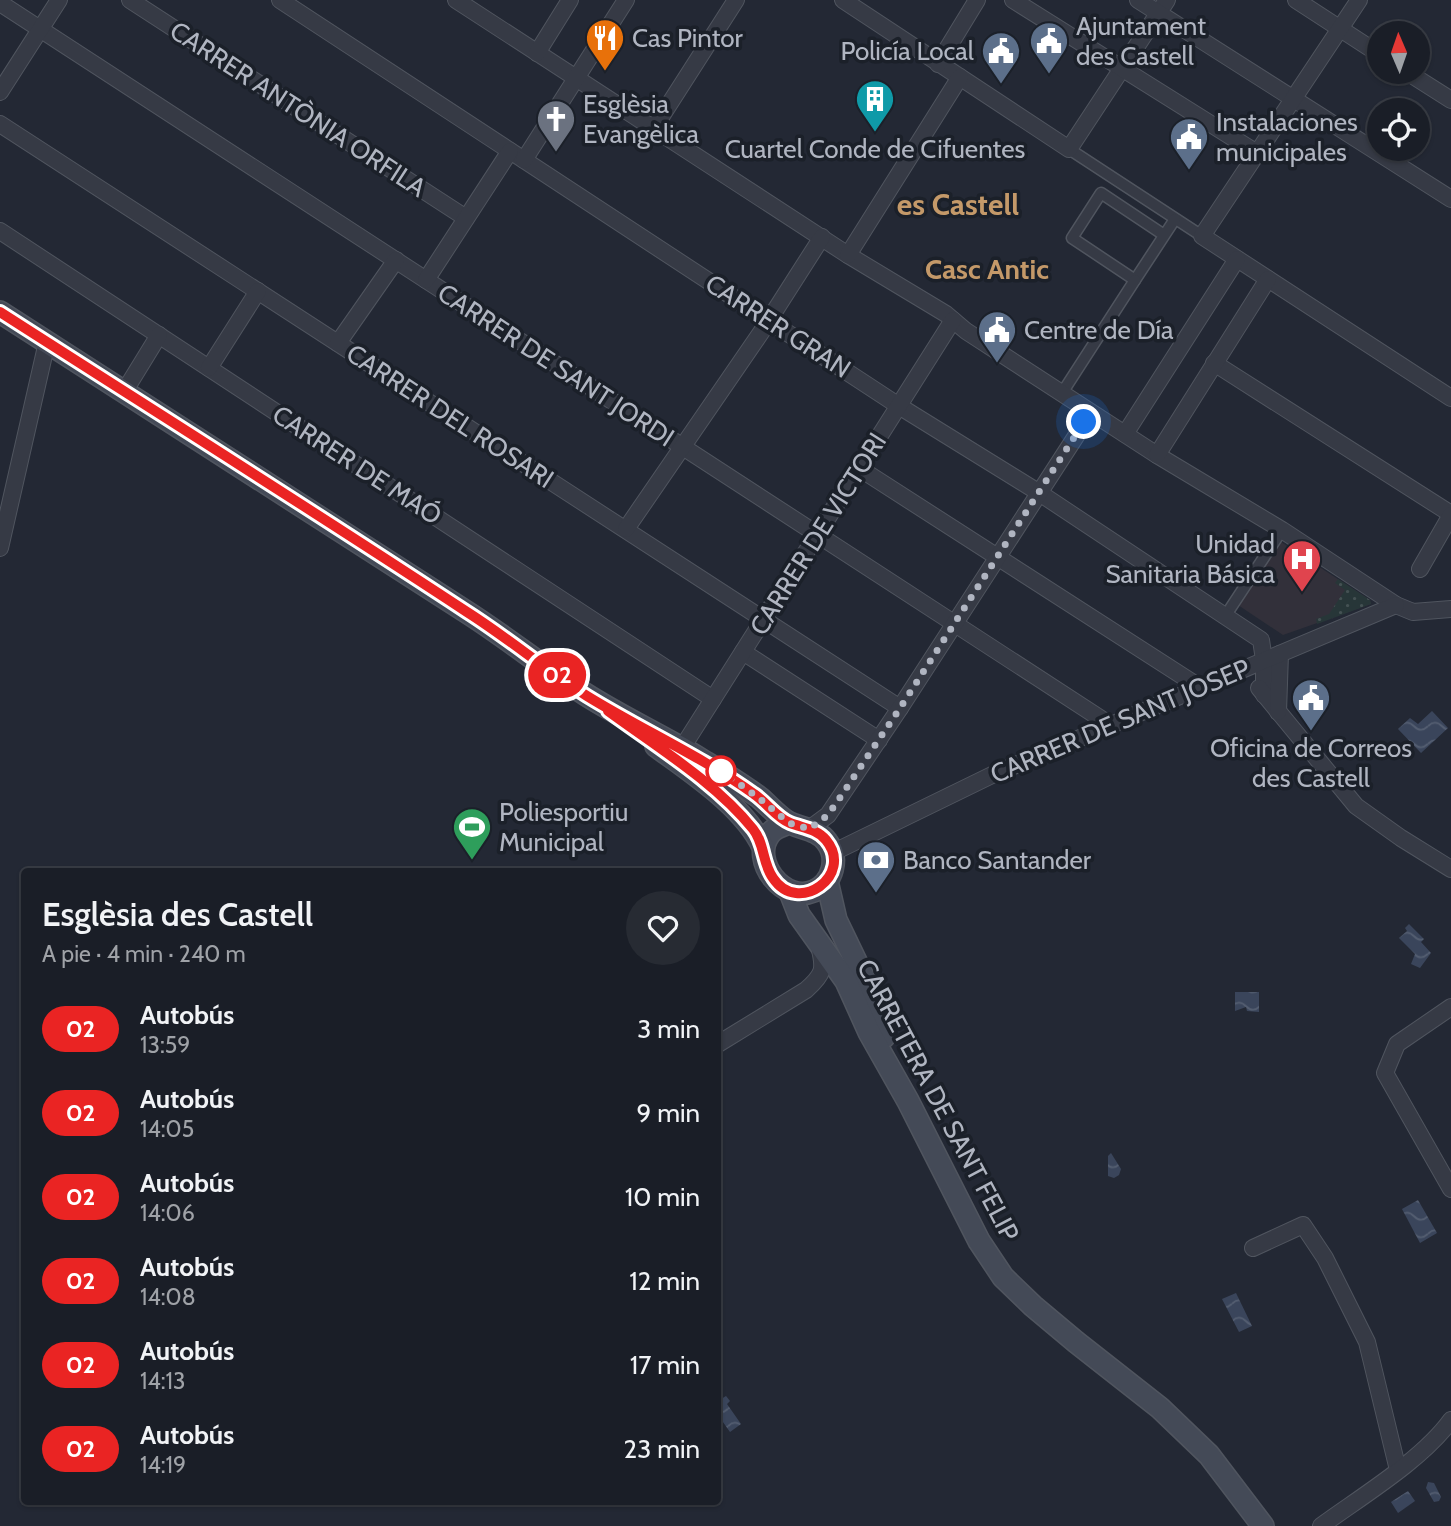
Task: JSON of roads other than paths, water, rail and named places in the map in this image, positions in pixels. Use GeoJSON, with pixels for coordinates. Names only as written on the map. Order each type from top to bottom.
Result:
{"type":"FeatureCollection","features":[{"type":"Feature","properties":{"kind":"main road"},"geometry":{"type":"LineString","coordinates":[[0,312],[468,613],[586,695],[712,789],[753,829],[763,846],[765,860],[773,879],[790,892],[803,894],[813,891],[827,881],[831,874],[832,853],[827,841],[799,826],[724,773],[586,695]]}},
{"type":"Feature","properties":{"kind":"main road"},"geometry":{"type":"LineString","coordinates":[[763,846],[772,831],[799,826]]}},
{"type":"Feature","properties":{"kind":"main road"},"geometry":{"type":"LineString","coordinates":[[827,881],[836,920],[863,976],[908,1101]]}},
{"type":"Feature","properties":{"kind":"main road","name":"CARRETERA DE SANT FELIP"},"geometry":{"type":"LineString","coordinates":[[790,892],[799,915],[846,981],[869,1032],[908,1101],[979,1241],[1003,1277],[1041,1313],[1170,1417],[1209,1455],[1263,1526]]}},
{"type":"Feature","properties":{"kind":"street"},"geometry":{"type":"LineString","coordinates":[[0,92],[59,0]]}},
{"type":"Feature","properties":{"kind":"street","name":"CARRER ANTÒNIA ORFILA"},"geometry":{"type":"LineString","coordinates":[[130,0],[466,218]]}},
{"type":"Feature","properties":{"kind":"street","name":"CARRER GRAN"},"geometry":{"type":"LineString","coordinates":[[280,0],[769,321],[1038,492],[1224,618],[1261,640],[1264,660]]}},
{"type":"Feature","properties":{"kind":"street"},"geometry":{"type":"LineString","coordinates":[[456,0],[848,255],[953,320],[1091,413],[1282,530],[1396,605],[1413,612],[1451,609]]}},
{"type":"Feature","properties":{"kind":"street"},"geometry":{"type":"LineString","coordinates":[[537,53],[570,0]]}},
{"type":"Feature","properties":{"kind":"street"},"geometry":{"type":"LineString","coordinates":[[426,280],[466,218],[576,78],[626,0]]}},
{"type":"Feature","properties":{"kind":"street"},"geometry":{"type":"LineString","coordinates":[[654,128],[736,0]]}},
{"type":"Feature","properties":{"kind":"street"},"geometry":{"type":"LineString","coordinates":[[843,0],[1451,398]]}},
{"type":"Feature","properties":{"kind":"street"},"geometry":{"type":"LineString","coordinates":[[938,64],[977,0]]}},
{"type":"Feature","properties":{"kind":"street"},"geometry":{"type":"LineString","coordinates":[[1013,0],[1257,153]]}},
{"type":"Feature","properties":{"kind":"street"},"geometry":{"type":"LineString","coordinates":[[1139,0],[1163,6],[1293,99],[1451,199]]}},
{"type":"Feature","properties":{"kind":"street"},"geometry":{"type":"LineString","coordinates":[[1296,0],[1367,46]]}},
{"type":"Feature","properties":{"kind":"street"},"geometry":{"type":"LineString","coordinates":[[1202,236],[1359,0]]}},
{"type":"Feature","properties":{"kind":"street"},"geometry":{"type":"LineString","coordinates":[[1069,149],[1163,6]]}},
{"type":"Feature","properties":{"kind":"street","name":"CARRER DE SANT JORDI"},"geometry":{"type":"LineString","coordinates":[[5,7],[1112,726]]}},
{"type":"Feature","properties":{"kind":"street"},"geometry":{"type":"LineString","coordinates":[[848,255],[960,77]]}},
{"type":"Feature","properties":{"kind":"street"},"geometry":{"type":"LineString","coordinates":[[1426,84],[1451,100]]}},
{"type":"Feature","properties":{"kind":"street","name":"CARRER DEL ROSARI"},"geometry":{"type":"LineString","coordinates":[[0,124],[900,708]]}},
{"type":"Feature","properties":{"kind":"street"},"geometry":{"type":"LineString","coordinates":[[1135,280],[1072,238],[1101,193],[1164,235]]}},
{"type":"Feature","properties":{"kind":"street"},"geometry":{"type":"LineString","coordinates":[[1062,394],[1175,219]]}},
{"type":"Feature","properties":{"kind":"street","name":"CARRER DE MAÓ"},"geometry":{"type":"LineString","coordinates":[[0,231],[713,699]]}},
{"type":"Feature","properties":{"kind":"street"},"geometry":{"type":"LineString","coordinates":[[626,529],[769,321],[822,237]]}},
{"type":"Feature","properties":{"kind":"street"},"geometry":{"type":"LineString","coordinates":[[1125,434],[1237,259]]}},
{"type":"Feature","properties":{"kind":"street"},"geometry":{"type":"LineString","coordinates":[[338,343],[396,260]]}},
{"type":"Feature","properties":{"kind":"street"},"geometry":{"type":"LineString","coordinates":[[1157,455],[1268,279]]}},
{"type":"Feature","properties":{"kind":"street"},"geometry":{"type":"LineString","coordinates":[[209,368],[258,291]]}},
{"type":"Feature","properties":{"kind":"street","name":"CARRER DE VICTORI"},"geometry":{"type":"LineString","coordinates":[[682,748],[953,320]]}},
{"type":"Feature","properties":{"kind":"street"},"geometry":{"type":"LineString","coordinates":[[124,392],[159,335]]}},
{"type":"Feature","properties":{"kind":"street"},"geometry":{"type":"LineString","coordinates":[[0,548],[47,342]]}},
{"type":"Feature","properties":{"kind":"street"},"geometry":{"type":"LineString","coordinates":[[1214,363],[1451,514],[1420,569]]}},
{"type":"Feature","properties":{"kind":"street"},"geometry":{"type":"LineString","coordinates":[[799,826],[828,815],[1091,413]]}},
{"type":"Feature","properties":{"kind":"street"},"geometry":{"type":"LineString","coordinates":[[859,468],[1201,688]]}},
{"type":"Feature","properties":{"kind":"street"},"geometry":{"type":"LineString","coordinates":[[1224,618],[1282,530]]}},
{"type":"Feature","properties":{"kind":"street","name":"CARRER DE SANT JOSEP"},"geometry":{"type":"LineString","coordinates":[[832,853],[992,775],[1396,605]]}},
{"type":"Feature","properties":{"kind":"street"},"geometry":{"type":"LineString","coordinates":[[743,652],[879,740]]}},
{"type":"Feature","properties":{"kind":"street"},"geometry":{"type":"LineString","coordinates":[[1278,712],[1280,654]]}},
{"type":"Feature","properties":{"kind":"street"},"geometry":{"type":"LineString","coordinates":[[1264,660],[1264,695]]}},
{"type":"Feature","properties":{"kind":"street"},"geometry":{"type":"LineString","coordinates":[[1245,669],[1356,806],[1451,869]]}},
{"type":"Feature","properties":{"kind":"street"},"geometry":{"type":"LineString","coordinates":[[721,1042],[806,990],[818,979],[824,966],[817,941]]}},
{"type":"Feature","properties":{"kind":"street"},"geometry":{"type":"LineString","coordinates":[[1451,1007],[1397,1044],[1385,1073],[1451,1189]]}},
{"type":"Feature","properties":{"kind":"street"},"geometry":{"type":"LineString","coordinates":[[1253,1248],[1303,1225],[1325,1258],[1367,1342],[1398,1470]]}},
{"type":"Feature","properties":{"kind":"street"},"geometry":{"type":"LineString","coordinates":[[1321,1526],[1398,1470],[1441,1434],[1451,1420]]}},
{"type":"Feature","properties":{"kind":"water"},"geometry":{"type":"Polygon","coordinates":[[[1432,711],[1448,728],[1421,753],[1398,729],[1410,718],[1418,724],[1432,711]]]}},
{"type":"Feature","properties":{"kind":"water"},"geometry":{"type":"Polygon","coordinates":[[[1409,924],[1424,939],[1421,942],[1431,953],[1420,968],[1411,964],[1415,954],[1399,938],[1407,931],[1405,928],[1409,924]]]}},
{"type":"Feature","properties":{"kind":"water"},"geometry":{"type":"Polygon","coordinates":[[[1235,992],[1259,992],[1259,1012],[1247,1011],[1246,1007],[1235,1011],[1235,992]]]}},
{"type":"Feature","properties":{"kind":"water"},"geometry":{"type":"Polygon","coordinates":[[[1111,1153],[1121,1169],[1119,1175],[1114,1178],[1108,1176],[1108,1156],[1111,1153]]]}},
{"type":"Feature","properties":{"kind":"water"},"geometry":{"type":"Polygon","coordinates":[[[1418,1200],[1437,1233],[1420,1243],[1402,1209],[1418,1200]]]}},
{"type":"Feature","properties":{"kind":"water"},"geometry":{"type":"Polygon","coordinates":[[[1236,1293],[1252,1326],[1239,1332],[1222,1299],[1236,1293]]]}},
{"type":"Feature","properties":{"kind":"water"},"geometry":{"type":"Polygon","coordinates":[[[726,1396],[730,1401],[727,1404],[741,1424],[730,1432],[721,1419],[721,1399],[726,1396]]]}},
{"type":"Feature","properties":{"kind":"water"},"geometry":{"type":"Polygon","coordinates":[[[1428,1482],[1434,1483],[1441,1497],[1439,1501],[1434,1502],[1426,1488],[1428,1482]]]}},
{"type":"Feature","properties":{"kind":"water"},"geometry":{"type":"Polygon","coordinates":[[[1408,1491],[1415,1501],[1398,1513],[1391,1502],[1408,1491]]]}},
{"type":"Feature","properties":{"kind":"place","name":"Cas Pintor"},"geometry":{"type":"Point","coordinates":[605,72]}},
{"type":"Feature","properties":{"kind":"place","name":"Ajuntament des Castell"},"geometry":{"type":"Point","coordinates":[1049,75]}},
{"type":"Feature","properties":{"kind":"place","name":"Policía Local"},"geometry":{"type":"Point","coordinates":[1001,85]}},
{"type":"Feature","properties":{"kind":"place","name":"Cuartel Conde de Cifuentes"},"geometry":{"type":"Point","coordinates":[875,133]}},
{"type":"Feature","properties":{"kind":"place","name":"Esglèsia Evangèlica"},"geometry":{"type":"Point","coordinates":[556,153]}},
{"type":"Feature","properties":{"kind":"place","name":"Instalaciones municipales"},"geometry":{"type":"Point","coordinates":[1189,171]}},
{"type":"Feature","properties":{"kind":"place","name":"Centre de Día"},"geometry":{"type":"Point","coordinates":[997,364]}},
{"type":"Feature","properties":{"kind":"place","name":"Unidad Sanitaria Básica"},"geometry":{"type":"Point","coordinates":[1302,593]}},
{"type":"Feature","properties":{"kind":"place","name":"Oficina de Correos des Castell"},"geometry":{"type":"Point","coordinates":[1311,732]}},
{"type":"Feature","properties":{"kind":"place","name":"Poliesportiu Municipal"},"geometry":{"type":"Point","coordinates":[472,861]}},
{"type":"Feature","properties":{"kind":"place","name":"Banco Santander"},"geometry":{"type":"Point","coordinates":[876,894]}},
{"type":"Feature","properties":{"kind":"district","name":"es Castell"},"geometry":{"type":"Point","coordinates":[958,205]}},
{"type":"Feature","properties":{"kind":"district","name":"Casc Antic"},"geometry":{"type":"Point","coordinates":[987,269]}}]}
